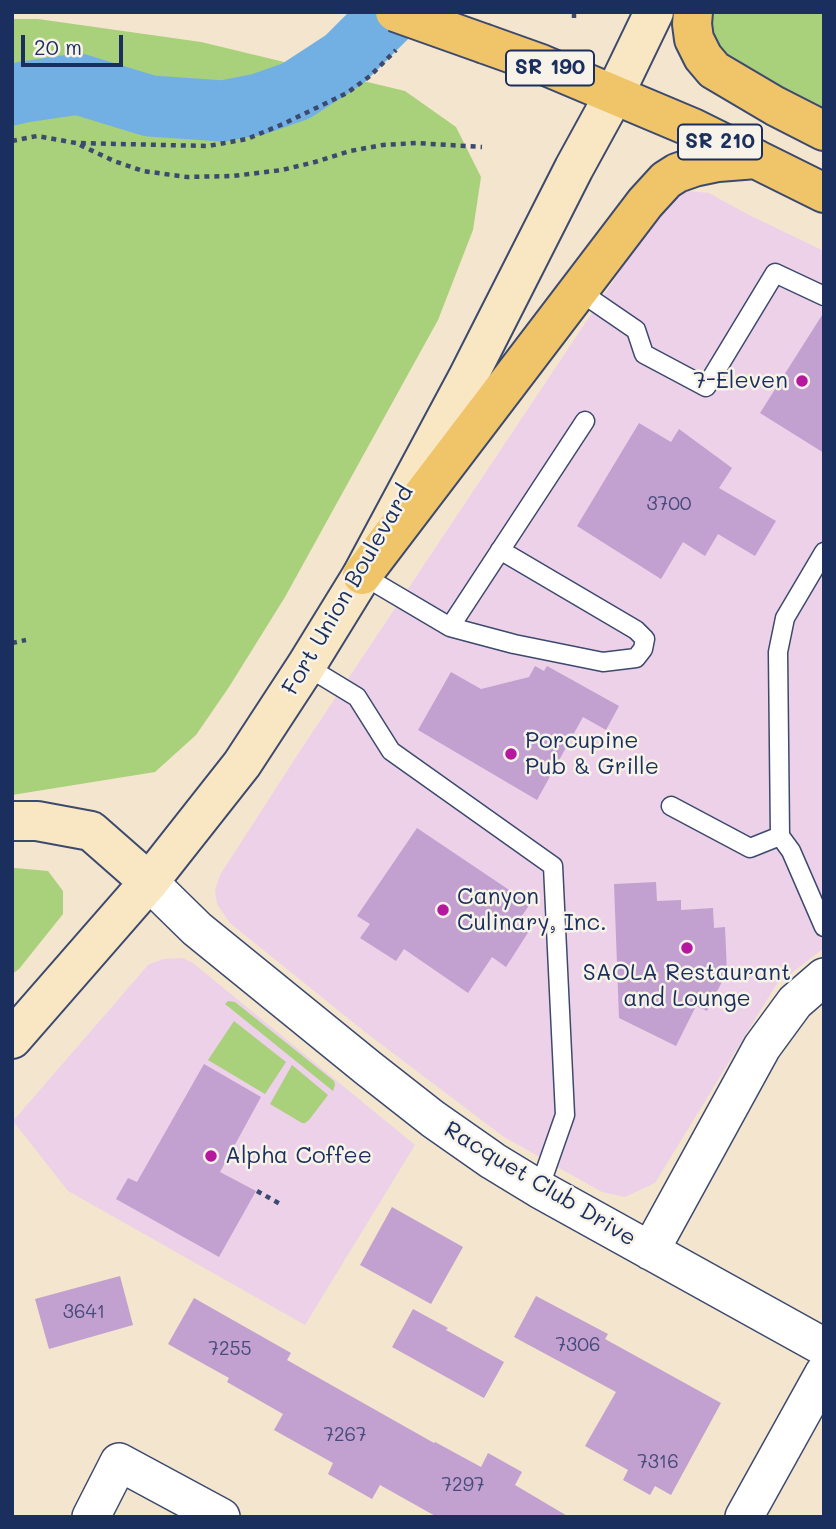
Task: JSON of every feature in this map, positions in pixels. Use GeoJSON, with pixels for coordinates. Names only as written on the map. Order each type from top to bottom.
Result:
{"type":"FeatureCollection","features":[{"type":"Feature","properties":{"kind":"main road","name":"SR 190"},"geometry":{"type":"LineString","coordinates":[[397,29],[485,44],[614,95],[654,12]]}},
{"type":"Feature","properties":{"kind":"main road"},"geometry":{"type":"LineString","coordinates":[[693,12],[694,39],[703,57],[715,70],[775,106],[824,131]]}},
{"type":"Feature","properties":{"kind":"main road","name":"SR 210"},"geometry":{"type":"LineString","coordinates":[[614,95],[693,128],[824,193]]}},
{"type":"Feature","properties":{"kind":"main road","name":"Fort Union Boulevard"},"geometry":{"type":"LineString","coordinates":[[12,1039],[149,881],[242,764],[306,666],[362,575],[614,95]]}},
{"type":"Feature","properties":{"kind":"main road"},"geometry":{"type":"LineString","coordinates":[[362,575],[645,203],[666,180],[694,167],[755,159]]}},
{"type":"Feature","properties":{"kind":"main road"},"geometry":{"type":"LineString","coordinates":[[12,821],[37,821],[91,831],[149,881]]}},
{"type":"Feature","properties":{"kind":"street","name":"Racquet Club Drive"},"geometry":{"type":"LineString","coordinates":[[149,881],[209,939],[433,1119],[493,1161],[824,1347]]}},
{"type":"Feature","properties":{"kind":"street"},"geometry":{"type":"LineString","coordinates":[[650,1251],[761,1048],[795,1002],[824,977]]}},
{"type":"Feature","properties":{"kind":"street"},"geometry":{"type":"LineString","coordinates":[[744,1517],[824,1373]]}},
{"type":"Feature","properties":{"kind":"street"},"geometry":{"type":"LineString","coordinates":[[91,1517],[119,1462],[221,1517]]}},
{"type":"Feature","properties":{"kind":"lane"},"geometry":{"type":"LineString","coordinates":[[579,291],[636,330],[644,354],[706,387],[775,273],[824,296]]}},
{"type":"Feature","properties":{"kind":"lane"},"geometry":{"type":"LineString","coordinates":[[450,627],[586,421]]}},
{"type":"Feature","properties":{"kind":"lane"},"geometry":{"type":"LineString","coordinates":[[362,575],[450,627],[514,644],[603,662],[636,658],[643,649],[645,639],[636,630],[500,550]]}},
{"type":"Feature","properties":{"kind":"lane"},"geometry":{"type":"LineString","coordinates":[[824,552],[785,618],[778,652],[780,836],[791,851],[824,927]]}},
{"type":"Feature","properties":{"kind":"lane"},"geometry":{"type":"LineString","coordinates":[[306,666],[357,697],[391,751],[553,866],[565,1115],[540,1189]]}},
{"type":"Feature","properties":{"kind":"lane"},"geometry":{"type":"LineString","coordinates":[[671,806],[750,848],[780,836]]}},
{"type":"Feature","properties":{"kind":"path"},"geometry":{"type":"LineString","coordinates":[[12,141],[37,136],[76,143],[208,146],[247,139],[347,93],[370,76],[397,29]]}},
{"type":"Feature","properties":{"kind":"path"},"geometry":{"type":"LineString","coordinates":[[76,143],[143,171],[187,177],[233,176],[282,170],[350,151],[383,145],[416,143],[482,147]]}},
{"type":"Feature","properties":{"kind":"path"},"geometry":{"type":"LineString","coordinates":[[12,643],[26,640]]}},
{"type":"Feature","properties":{"kind":"path"},"geometry":{"type":"LineString","coordinates":[[257,1191],[282,1205]]}},
{"type":"Feature","properties":{"kind":"shaded area"},"geometry":{"type":"Polygon","coordinates":[[[688,191],[709,193],[824,251],[824,948],[776,985],[655,1183],[625,1197],[602,1192],[504,1137],[365,1032],[230,923],[217,904],[215,890],[220,875],[300,751],[666,202],[688,191]]]}},
{"type":"Feature","properties":{"kind":"shaded area"},"geometry":{"type":"Polygon","coordinates":[[[182,958],[193,963],[415,1145],[305,1325],[68,1191],[13,1121],[149,964],[164,959],[182,958]]]}},
{"type":"Feature","properties":{"kind":"green space"},"geometry":{"type":"Polygon","coordinates":[[[711,12],[824,12],[824,114],[720,55],[708,31],[711,12]]]}},
{"type":"Feature","properties":{"kind":"green space"},"geometry":{"type":"Polygon","coordinates":[[[12,19],[38,19],[201,42],[405,91],[456,127],[481,177],[473,230],[438,320],[285,597],[196,735],[155,772],[12,795],[12,19]]]}},
{"type":"Feature","properties":{"kind":"green space"},"geometry":{"type":"Polygon","coordinates":[[[12,869],[48,871],[63,891],[63,914],[12,974],[12,869]]]}},
{"type":"Feature","properties":{"kind":"green space"},"geometry":{"type":"Polygon","coordinates":[[[228,1001],[235,1002],[334,1081],[333,1091],[225,1004],[228,1001]]]}},
{"type":"Feature","properties":{"kind":"green space"},"geometry":{"type":"Polygon","coordinates":[[[234,1021],[286,1062],[265,1094],[208,1060],[234,1021]]]}},
{"type":"Feature","properties":{"kind":"green space"},"geometry":{"type":"Polygon","coordinates":[[[292,1065],[328,1095],[305,1123],[270,1104],[292,1065]]]}},
{"type":"Feature","properties":{"kind":"building","name":"7-Eleven"},"geometry":{"type":"Polygon","coordinates":[[[824,312],[824,453],[760,413],[824,312]]]}},
{"type":"Feature","properties":{"kind":"building"},"geometry":{"type":"Polygon","coordinates":[[[639,423],[671,442],[679,429],[732,468],[719,488],[776,521],[755,556],[718,534],[705,556],[683,542],[661,579],[577,526],[639,423]]]}},
{"type":"Feature","properties":{"kind":"building","name":"Porcupine Pub & Grille"},"geometry":{"type":"Polygon","coordinates":[[[535,666],[544,671],[547,666],[619,706],[606,730],[583,717],[537,800],[418,730],[451,672],[481,689],[529,677],[535,666]]]}},
{"type":"Feature","properties":{"kind":"building","name":"Canyon Culinary, Inc."},"geometry":{"type":"Polygon","coordinates":[[[417,828],[530,904],[517,923],[529,931],[506,967],[492,957],[468,993],[404,949],[396,961],[360,938],[370,924],[357,916],[417,828]]]}},
{"type":"Feature","properties":{"kind":"building"},"geometry":{"type":"Polygon","coordinates":[[[656,882],[657,901],[681,900],[681,910],[713,908],[714,928],[725,927],[727,972],[707,1011],[696,1006],[676,1046],[619,1018],[614,884],[656,882]]]}},
{"type":"Feature","properties":{"kind":"building"},"geometry":{"type":"Polygon","coordinates":[[[204,1064],[261,1097],[220,1172],[256,1191],[219,1257],[116,1199],[128,1178],[137,1182],[204,1064]]]}},
{"type":"Feature","properties":{"kind":"building"},"geometry":{"type":"Polygon","coordinates":[[[392,1207],[463,1247],[431,1304],[360,1265],[392,1207]]]}},
{"type":"Feature","properties":{"kind":"building"},"geometry":{"type":"Polygon","coordinates":[[[120,1276],[133,1325],[49,1349],[35,1299],[120,1276]]]}},
{"type":"Feature","properties":{"kind":"building"},"geometry":{"type":"Polygon","coordinates":[[[536,1296],[608,1334],[605,1339],[721,1403],[671,1495],[655,1486],[650,1495],[623,1480],[628,1470],[585,1446],[616,1392],[514,1337],[536,1296]]]}},
{"type":"Feature","properties":{"kind":"building"},"geometry":{"type":"Polygon","coordinates":[[[194,1298],[291,1353],[287,1360],[434,1443],[481,1467],[488,1453],[522,1472],[515,1485],[569,1517],[437,1517],[380,1485],[372,1499],[328,1474],[333,1463],[274,1430],[283,1414],[227,1382],[229,1378],[168,1344],[194,1298]]]}},
{"type":"Feature","properties":{"kind":"building"},"geometry":{"type":"Polygon","coordinates":[[[413,1309],[504,1362],[484,1398],[392,1347],[413,1309]]]}},
{"type":"Feature","properties":{"kind":"waterway"},"geometry":{"type":"LineString","coordinates":[[12,95],[78,84],[150,106],[223,111],[259,104],[296,91],[345,59],[392,12]]}},
{"type":"Feature","properties":{"kind":"place","name":"7-Eleven"},"geometry":{"type":"Point","coordinates":[802,381]}},
{"type":"Feature","properties":{"kind":"place","name":"Porcupine Pub & Grille"},"geometry":{"type":"Point","coordinates":[511,754]}},
{"type":"Feature","properties":{"kind":"place","name":"Canyon Culinary, Inc."},"geometry":{"type":"Point","coordinates":[443,910]}},
{"type":"Feature","properties":{"kind":"place","name":"SAOLA Restaurant and Lounge"},"geometry":{"type":"Point","coordinates":[687,948]}},
{"type":"Feature","properties":{"kind":"place","name":"Alpha Coffee"},"geometry":{"type":"Point","coordinates":[211,1156]}}]}
